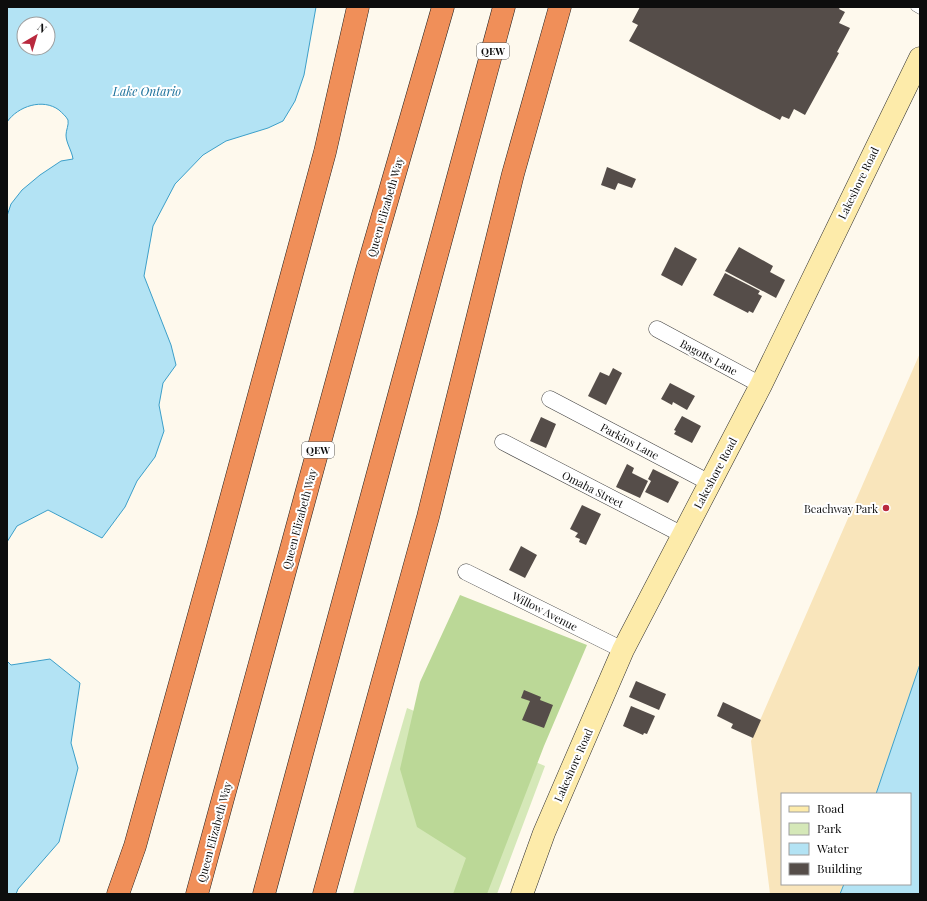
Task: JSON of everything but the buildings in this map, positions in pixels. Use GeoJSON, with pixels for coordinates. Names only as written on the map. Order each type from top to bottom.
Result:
{"type":"FeatureCollection","features":[{"type":"Feature","properties":{"kind":"highway"},"geometry":{"type":"LineString","coordinates":[[118,894],[139,831],[291,280],[325,152],[358,7]]}},
{"type":"Feature","properties":{"kind":"highway","name":"Queen Elizabeth Way"},"geometry":{"type":"LineString","coordinates":[[197,894],[367,270],[443,7]]}},
{"type":"Feature","properties":{"kind":"highway","name":"QEW"},"geometry":{"type":"LineString","coordinates":[[264,894],[504,7]]}},
{"type":"Feature","properties":{"kind":"highway"},"geometry":{"type":"LineString","coordinates":[[324,894],[428,517],[513,174],[560,7]]}},
{"type":"Feature","properties":{"kind":"main road","name":"Lakeshore Road"},"geometry":{"type":"LineString","coordinates":[[522,894],[544,833],[623,650],[761,384],[920,58]]}},
{"type":"Feature","properties":{"kind":"street","name":"Bagotts Lane"},"geometry":{"type":"LineString","coordinates":[[657,329],[761,384]]}},
{"type":"Feature","properties":{"kind":"street","name":"Parkins Lane"},"geometry":{"type":"LineString","coordinates":[[550,399],[710,483]]}},
{"type":"Feature","properties":{"kind":"street","name":"Omaha Street"},"geometry":{"type":"LineString","coordinates":[[503,442],[684,535]]}},
{"type":"Feature","properties":{"kind":"street","name":"Willow Avenue"},"geometry":{"type":"LineString","coordinates":[[466,572],[623,650]]}},
{"type":"Feature","properties":{"kind":"lane"},"geometry":{"type":"LineString","coordinates":[[915,7],[920,10]]}},
{"type":"Feature","properties":{"kind":"green space"},"geometry":{"type":"Polygon","coordinates":[[[460,595],[587,645],[544,746],[487,894],[453,894],[466,858],[417,827],[400,769],[420,682],[460,595]]]}},
{"type":"Feature","properties":{"kind":"green space"},"geometry":{"type":"Polygon","coordinates":[[[407,708],[545,766],[497,894],[353,894],[407,708]]]}},
{"type":"Feature","properties":{"kind":"sand","name":"Beachway Park"},"geometry":{"type":"Polygon","coordinates":[[[920,353],[920,664],[876,793],[781,793],[781,885],[844,885],[840,894],[770,894],[751,741],[920,353]]]}},
{"type":"Feature","properties":{"kind":"water","name":"Lake Ontario"},"geometry":{"type":"Polygon","coordinates":[[[7,7],[316,7],[304,75],[295,101],[283,121],[268,128],[226,141],[203,155],[175,184],[153,226],[144,276],[171,345],[176,365],[163,383],[159,405],[164,431],[155,457],[137,481],[125,507],[102,538],[48,510],[17,526],[7,542],[7,216],[11,204],[22,190],[40,175],[61,161],[73,159],[66,138],[68,120],[59,110],[53,106],[38,104],[24,108],[12,116],[7,122],[7,7]]]}},
{"type":"Feature","properties":{"kind":"water"},"geometry":{"type":"Polygon","coordinates":[[[50,659],[80,683],[71,743],[78,768],[59,842],[18,889],[16,894],[7,894],[7,661],[11,665],[50,659]]]}},
{"type":"Feature","properties":{"kind":"water"},"geometry":{"type":"Polygon","coordinates":[[[920,664],[920,894],[840,894],[844,885],[911,885],[911,793],[876,793],[920,664]]]}},
{"type":"Feature","properties":{"kind":"place","name":"Beachway Park"},"geometry":{"type":"Point","coordinates":[886,508]}}]}
